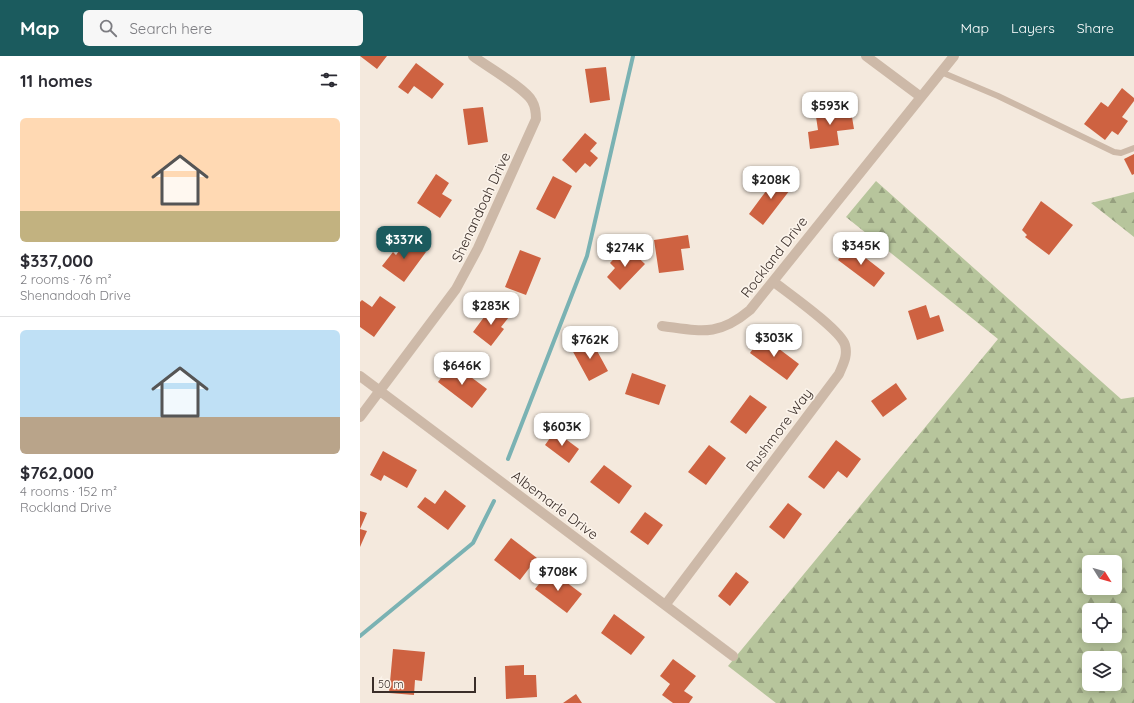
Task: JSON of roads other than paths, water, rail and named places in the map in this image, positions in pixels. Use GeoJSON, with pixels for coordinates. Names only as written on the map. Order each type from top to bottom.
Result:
{"type":"FeatureCollection","features":[{"type":"Feature","properties":{"kind":"street","name":"Shenandoah Drive"},"geometry":{"type":"LineString","coordinates":[[360,417],[439,314],[468,269],[536,119],[535,108],[532,100],[524,92],[473,56]]}},
{"type":"Feature","properties":{"kind":"street"},"geometry":{"type":"LineString","coordinates":[[866,56],[921,97]]}},
{"type":"Feature","properties":{"kind":"street","name":"Rockland Drive"},"geometry":{"type":"LineString","coordinates":[[662,326],[705,331],[721,328],[736,322],[750,310],[774,282],[836,201],[954,56]]}},
{"type":"Feature","properties":{"kind":"street","name":"Rushmore Way"},"geometry":{"type":"LineString","coordinates":[[666,604],[839,374],[846,358],[845,344],[837,332],[774,282]]}},
{"type":"Feature","properties":{"kind":"street","name":"Albemarle Drive"},"geometry":{"type":"LineString","coordinates":[[360,376],[666,604],[732,656]]}},
{"type":"Feature","properties":{"kind":"lane"},"geometry":{"type":"LineString","coordinates":[[941,72],[998,96],[1114,152],[1120,153],[1134,148]]}},
{"type":"Feature","properties":{"kind":"waterway"},"geometry":{"type":"LineString","coordinates":[[508,459],[587,256],[633,56]]}},
{"type":"Feature","properties":{"kind":"waterway"},"geometry":{"type":"LineString","coordinates":[[360,636],[473,543],[494,501]]}}]}
